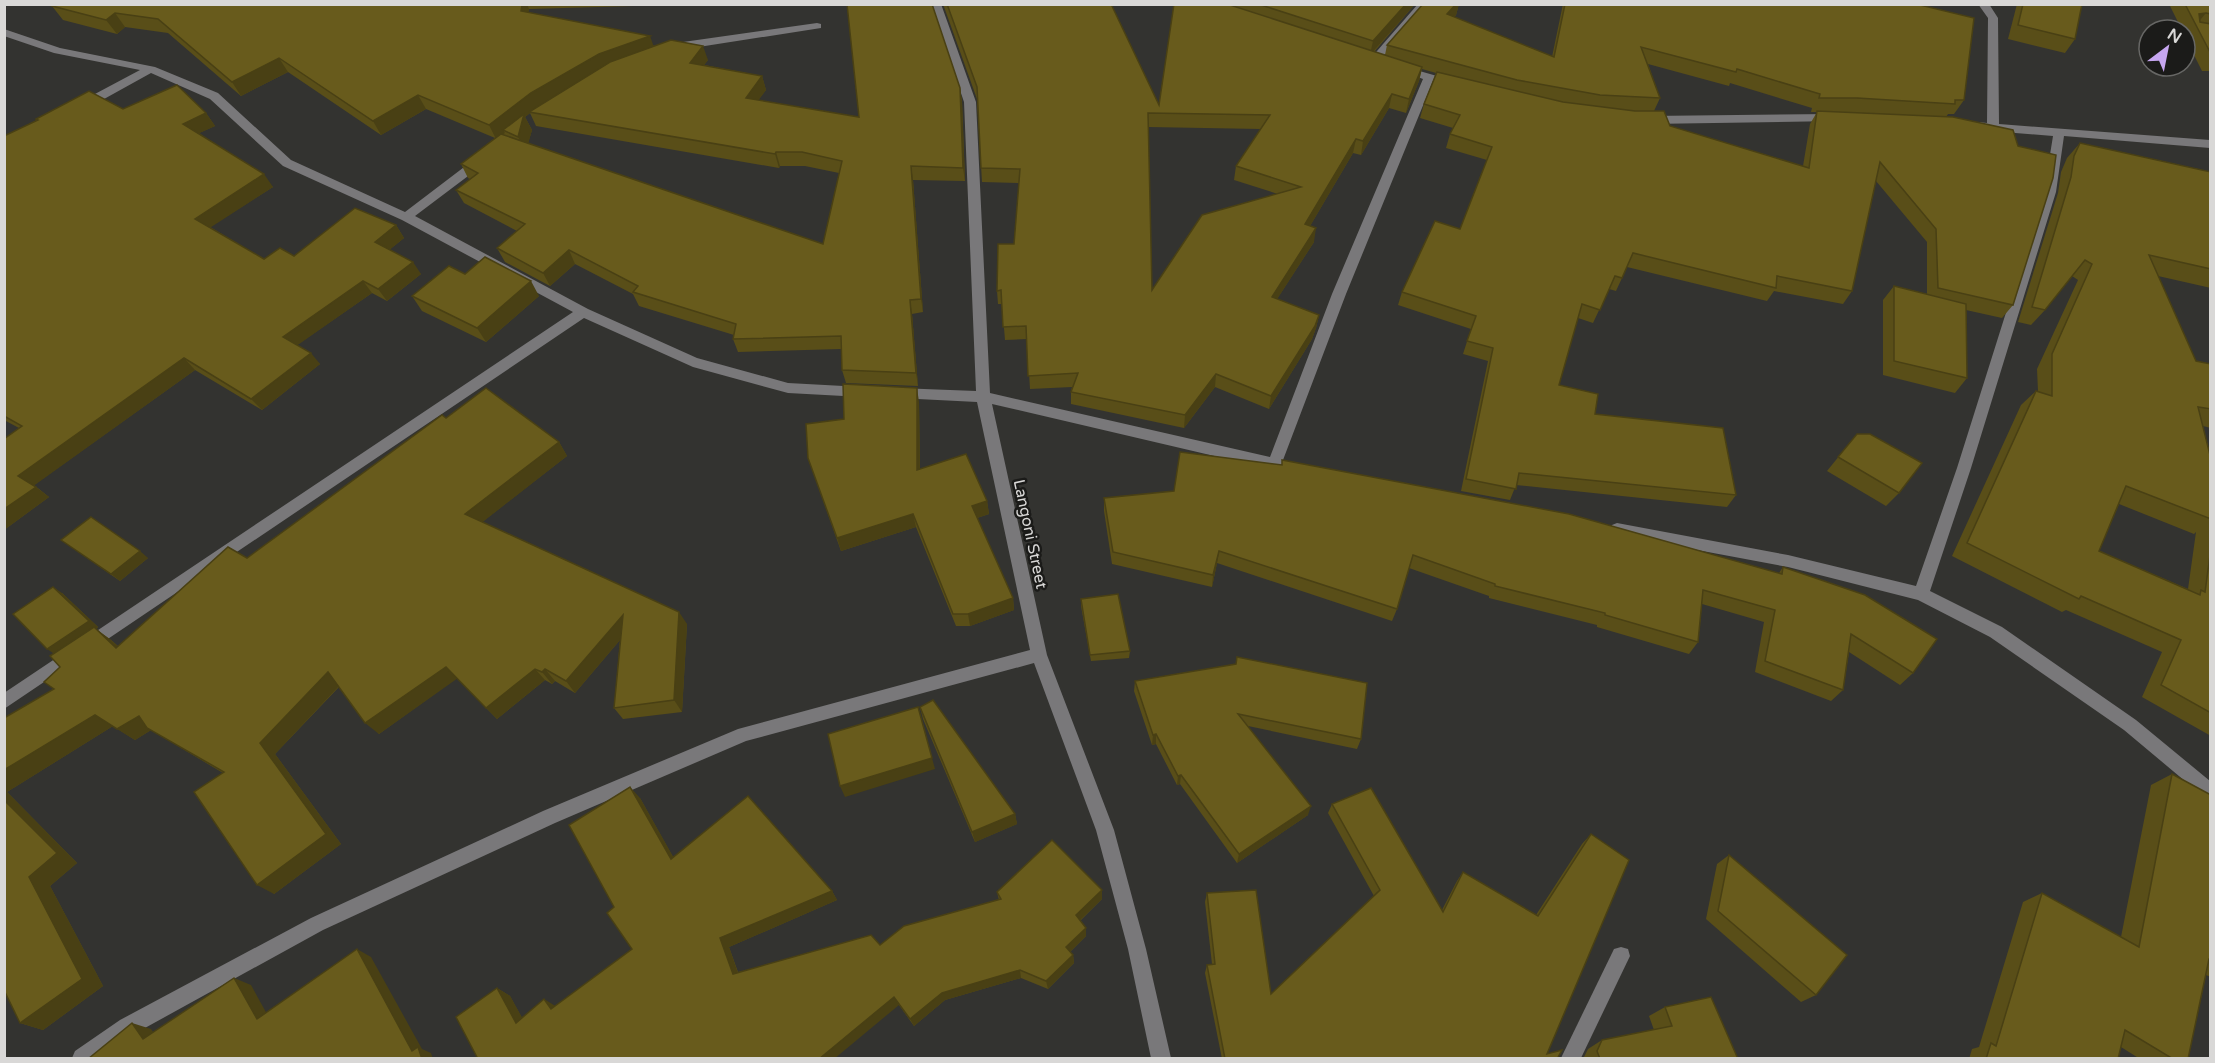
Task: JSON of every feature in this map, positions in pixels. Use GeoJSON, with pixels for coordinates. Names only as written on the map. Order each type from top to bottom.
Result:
{"type":"FeatureCollection","features":[{"type":"Feature","properties":{"kind":"street","name":"Langoni Street"},"geometry":{"type":"LineString","coordinates":[[936,4],[970,102],[983,397],[1039,655],[1105,830],[1137,949],[1161,1059]]}},
{"type":"Feature","properties":{"kind":"street"},"geometry":{"type":"LineString","coordinates":[[1424,4],[1379,62],[1461,86]]}},
{"type":"Feature","properties":{"kind":"street"},"geometry":{"type":"LineString","coordinates":[[1983,4],[1993,18],[1994,126]]}},
{"type":"Feature","properties":{"kind":"street"},"geometry":{"type":"LineString","coordinates":[[662,52],[683,45],[817,26]]}},
{"type":"Feature","properties":{"kind":"street"},"geometry":{"type":"LineString","coordinates":[[4,32],[58,51],[151,69],[214,96],[287,163],[406,217],[583,312],[693,362],[788,388],[983,397],[1309,471]]}},
{"type":"Feature","properties":{"kind":"street"},"geometry":{"type":"LineString","coordinates":[[67,114],[151,69]]}},
{"type":"Feature","properties":{"kind":"street"},"geometry":{"type":"LineString","coordinates":[[1274,464],[1339,294],[1429,77]]}},
{"type":"Feature","properties":{"kind":"street"},"geometry":{"type":"LineString","coordinates":[[1634,119],[1845,118]]}},
{"type":"Feature","properties":{"kind":"street"},"geometry":{"type":"LineString","coordinates":[[1971,125],[2211,144]]}},
{"type":"Feature","properties":{"kind":"street"},"geometry":{"type":"LineString","coordinates":[[1922,594],[2050,192],[2059,132]]}},
{"type":"Feature","properties":{"kind":"street"},"geometry":{"type":"LineString","coordinates":[[406,217],[488,154]]}},
{"type":"Feature","properties":{"kind":"street"},"geometry":{"type":"LineString","coordinates":[[4,702],[583,312]]}},
{"type":"Feature","properties":{"kind":"street"},"geometry":{"type":"LineString","coordinates":[[1601,526],[1788,561],[1922,594],[1996,632],[2130,725],[2211,791]]}},
{"type":"Feature","properties":{"kind":"street"},"geometry":{"type":"LineString","coordinates":[[82,1059],[127,1027],[316,924],[549,817],[722,743],[744,734],[1039,655]]}},
{"type":"Feature","properties":{"kind":"street"},"geometry":{"type":"LineString","coordinates":[[1571,1059],[1621,956]]}},
{"type":"Feature","properties":{"kind":"building"},"geometry":{"type":"Polygon","coordinates":[[[54,4],[522,4],[521,11],[650,36],[599,54],[531,93],[489,125],[418,95],[373,121],[279,58],[232,82],[158,19],[115,13],[106,20],[52,6],[54,4]]]}},
{"type":"Feature","properties":{"kind":"building"},"geometry":{"type":"Polygon","coordinates":[[[847,4],[932,4],[960,88],[963,168],[911,166],[921,299],[910,300],[916,373],[842,370],[841,336],[733,339],[736,324],[633,292],[638,286],[569,250],[543,273],[497,248],[525,224],[456,190],[478,173],[461,164],[501,134],[823,244],[842,161],[802,152],[776,152],[775,154],[529,112],[610,62],[671,40],[703,46],[690,63],[762,76],[746,98],[859,117],[847,4]]]}},
{"type":"Feature","properties":{"kind":"building"},"geometry":{"type":"Polygon","coordinates":[[[947,4],[1111,4],[1159,105],[1174,4],[1227,4],[1422,67],[1409,99],[1392,94],[1363,141],[1356,139],[1305,224],[1316,228],[1272,297],[1319,315],[1315,326],[1271,396],[1216,374],[1185,415],[1071,392],[1078,373],[1028,376],[1026,326],[1003,327],[1001,290],[997,291],[998,244],[1014,244],[1020,169],[981,168],[977,87],[947,4]],[[1148,113],[1152,290],[1202,215],[1301,187],[1236,166],[1270,115],[1148,113]]]}},
{"type":"Feature","properties":{"kind":"building"},"geometry":{"type":"Polygon","coordinates":[[[1258,4],[1406,4],[1373,41],[1258,4]]]}},
{"type":"Feature","properties":{"kind":"building"},"geometry":{"type":"Polygon","coordinates":[[[1423,4],[1456,4],[1447,14],[1554,57],[1565,4],[1916,4],[1974,18],[1964,100],[1955,100],[1955,104],[1819,98],[1820,94],[1737,69],[1736,72],[1641,47],[1660,98],[1600,95],[1517,80],[1387,45],[1423,4]]]}},
{"type":"Feature","properties":{"kind":"building"},"geometry":{"type":"Polygon","coordinates":[[[2023,4],[2082,4],[2075,39],[2018,25],[2023,4]]]}},
{"type":"Feature","properties":{"kind":"building"},"geometry":{"type":"Polygon","coordinates":[[[2185,4],[2211,4],[2211,14],[2199,14],[2200,22],[2211,24],[2211,54],[2197,27],[2197,18],[2192,18],[2185,4]]]}},
{"type":"Feature","properties":{"kind":"building"},"geometry":{"type":"Polygon","coordinates":[[[1437,72],[1563,102],[1635,111],[1664,111],[1670,126],[1809,168],[1817,111],[1953,117],[2013,130],[2018,146],[2056,155],[2053,178],[2013,305],[1938,288],[1936,229],[1880,162],[1852,291],[1777,276],[1776,288],[1633,253],[1622,278],[1615,276],[1600,310],[1582,304],[1559,385],[1598,394],[1595,414],[1723,428],[1736,495],[1519,473],[1516,489],[1466,479],[1493,348],[1467,341],[1476,316],[1402,292],[1435,221],[1460,229],[1492,147],[1450,134],[1460,115],[1424,104],[1437,72]]]}},
{"type":"Feature","properties":{"kind":"building"},"geometry":{"type":"Polygon","coordinates":[[[177,85],[206,113],[183,124],[264,174],[195,219],[264,259],[280,248],[294,256],[355,208],[396,225],[375,242],[413,262],[378,289],[363,281],[283,337],[311,353],[251,399],[184,358],[18,476],[36,487],[4,509],[4,439],[22,426],[4,416],[4,136],[89,91],[123,109],[177,85]]]}},
{"type":"Feature","properties":{"kind":"building"},"geometry":{"type":"Polygon","coordinates":[[[524,114],[518,137],[503,130],[524,114]]]}},
{"type":"Feature","properties":{"kind":"building"},"geometry":{"type":"Polygon","coordinates":[[[2080,143],[2211,172],[2211,269],[2149,255],[2196,361],[2211,364],[2211,409],[2198,407],[2211,459],[2211,519],[2126,486],[2099,551],[2200,595],[2201,590],[2205,592],[2211,548],[2211,713],[2161,685],[2181,640],[2081,596],[2079,599],[1967,543],[2036,391],[2052,396],[2052,354],[2092,264],[2085,260],[2045,310],[2032,307],[2071,177],[2074,156],[2080,143]]]}},
{"type":"Feature","properties":{"kind":"building"},"geometry":{"type":"Polygon","coordinates":[[[485,257],[531,281],[477,328],[412,296],[449,266],[465,274],[485,257]]]}},
{"type":"Feature","properties":{"kind":"building"},"geometry":{"type":"Polygon","coordinates":[[[1894,286],[1966,304],[1967,378],[1894,361],[1894,286]]]}},
{"type":"Feature","properties":{"kind":"building"},"geometry":{"type":"Polygon","coordinates":[[[843,384],[917,388],[917,470],[966,454],[987,501],[972,506],[1013,598],[968,614],[953,614],[913,514],[837,538],[808,458],[806,424],[844,419],[843,384]]]}},
{"type":"Feature","properties":{"kind":"building"},"geometry":{"type":"Polygon","coordinates":[[[486,388],[559,442],[465,514],[679,612],[674,700],[614,708],[623,615],[566,681],[545,669],[542,672],[535,669],[486,708],[446,667],[365,723],[328,672],[260,743],[326,834],[257,885],[194,792],[224,772],[147,728],[139,716],[117,729],[95,715],[4,770],[4,718],[54,689],[44,682],[60,667],[50,656],[94,627],[116,648],[228,547],[247,558],[442,415],[446,418],[486,388]]]}},
{"type":"Feature","properties":{"kind":"building"},"geometry":{"type":"Polygon","coordinates":[[[1857,434],[1870,434],[1922,463],[1899,493],[1838,457],[1857,434]]]}},
{"type":"Feature","properties":{"kind":"building"},"geometry":{"type":"Polygon","coordinates":[[[1180,452],[1282,465],[1282,460],[1569,514],[1782,574],[1783,567],[1865,595],[1937,639],[1913,673],[1851,634],[1843,690],[1765,661],[1775,610],[1703,590],[1698,642],[1605,615],[1605,613],[1495,586],[1495,584],[1413,555],[1397,609],[1219,551],[1213,575],[1113,552],[1104,498],[1174,491],[1180,452]]]}},
{"type":"Feature","properties":{"kind":"building"},"geometry":{"type":"Polygon","coordinates":[[[91,517],[140,551],[111,574],[61,540],[91,517]]]}},
{"type":"Feature","properties":{"kind":"building"},"geometry":{"type":"Polygon","coordinates":[[[53,587],[89,621],[47,649],[13,614],[53,587]]]}},
{"type":"Feature","properties":{"kind":"building"},"geometry":{"type":"Polygon","coordinates":[[[1118,594],[1130,651],[1090,655],[1081,599],[1118,594]]]}},
{"type":"Feature","properties":{"kind":"building"},"geometry":{"type":"Polygon","coordinates":[[[1237,657],[1367,683],[1361,739],[1238,714],[1311,806],[1239,854],[1181,775],[1178,776],[1156,734],[1153,735],[1135,681],[1236,664],[1237,657]]]}},
{"type":"Feature","properties":{"kind":"building"},"geometry":{"type":"Polygon","coordinates":[[[933,700],[1015,814],[972,832],[920,707],[933,700]]]}},
{"type":"Feature","properties":{"kind":"building"},"geometry":{"type":"Polygon","coordinates":[[[918,707],[932,758],[840,786],[828,734],[918,707]]]}},
{"type":"Feature","properties":{"kind":"building"},"geometry":{"type":"Polygon","coordinates":[[[2172,774],[2211,795],[2211,959],[2209,959],[2188,1059],[2173,1059],[2125,1030],[2118,1059],[1986,1059],[1991,1043],[1996,1046],[2042,893],[2139,947],[2172,774]]]}},
{"type":"Feature","properties":{"kind":"building"},"geometry":{"type":"Polygon","coordinates":[[[630,787],[671,859],[748,796],[832,891],[720,938],[733,974],[871,935],[880,945],[904,926],[1001,899],[997,892],[1052,840],[1102,890],[1076,915],[1086,928],[1066,947],[1073,955],[1046,981],[1020,970],[942,993],[910,1019],[894,997],[819,1059],[478,1059],[456,1017],[497,988],[516,1023],[544,999],[551,1009],[632,949],[607,913],[614,907],[569,825],[630,787]]]}},
{"type":"Feature","properties":{"kind":"building"},"geometry":{"type":"Polygon","coordinates":[[[1371,788],[1443,912],[1463,872],[1538,916],[1591,834],[1629,860],[1547,1054],[1562,1050],[1557,1059],[1225,1059],[1207,965],[1215,964],[1207,893],[1256,890],[1271,994],[1380,890],[1332,804],[1371,788]]]}},
{"type":"Feature","properties":{"kind":"building"},"geometry":{"type":"Polygon","coordinates":[[[4,800],[57,853],[29,877],[82,979],[20,1023],[4,990],[4,800]]]}},
{"type":"Feature","properties":{"kind":"building"},"geometry":{"type":"Polygon","coordinates":[[[1729,855],[1847,955],[1816,995],[1718,911],[1729,855]]]}},
{"type":"Feature","properties":{"kind":"building"},"geometry":{"type":"Polygon","coordinates":[[[357,949],[412,1051],[418,1047],[422,1059],[88,1059],[132,1023],[143,1039],[234,978],[257,1019],[357,949]]]}},
{"type":"Feature","properties":{"kind":"building"},"geometry":{"type":"Polygon","coordinates":[[[1711,997],[1738,1059],[1600,1059],[1597,1051],[1602,1040],[1672,1026],[1665,1007],[1711,997]]]}}]}
